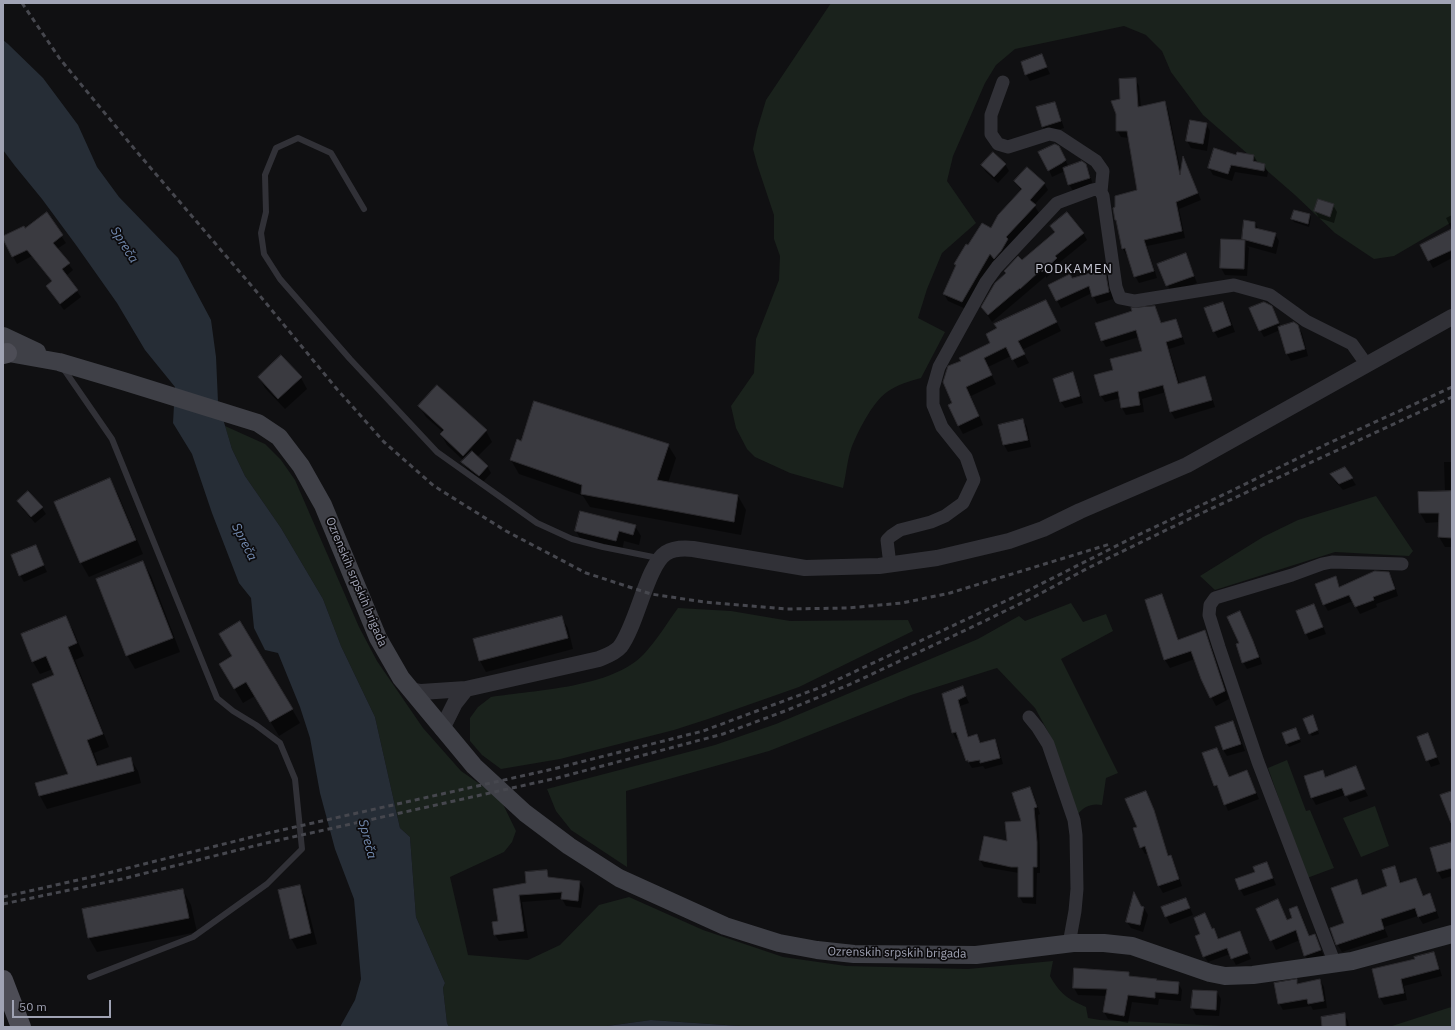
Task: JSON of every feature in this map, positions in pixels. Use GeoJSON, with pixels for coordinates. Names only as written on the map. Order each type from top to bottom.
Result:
{"type":"FeatureCollection","features":[{"type":"Feature","properties":{"kind":"main road","name":"Ozrenskih srpskih brigada"},"geometry":{"type":"LineString","coordinates":[[4,349],[59,362],[234,415],[258,423],[279,437],[301,466],[323,505],[378,638],[401,678],[474,766],[525,813],[569,846],[619,878],[725,926],[779,943],[817,950],[854,954],[976,955],[1088,942],[1104,943],[1132,946],[1210,973],[1225,976],[1253,975],[1352,961],[1452,934]]}},
{"type":"Feature","properties":{"kind":"main road"},"geometry":{"type":"LineString","coordinates":[[3,980],[21,1027]]}},
{"type":"Feature","properties":{"kind":"street"},"geometry":{"type":"LineString","coordinates":[[1003,82],[991,115],[991,134],[998,144],[1008,147],[1049,134],[1058,136],[1096,161],[1103,171],[1101,192],[1103,196],[1116,287],[1120,298],[1135,301],[1234,285],[1270,295],[1306,321],[1352,344],[1367,365]]}},
{"type":"Feature","properties":{"kind":"street"},"geometry":{"type":"LineString","coordinates":[[890,565],[887,540],[900,530],[931,522],[945,516],[957,508],[963,503],[974,480],[966,457],[942,427],[933,405],[934,388],[939,367],[986,282],[997,267],[1057,203],[1096,189],[1101,192]]}},
{"type":"Feature","properties":{"kind":"street"},"geometry":{"type":"LineString","coordinates":[[410,690],[421,692],[466,689],[599,659],[619,648],[625,640],[651,574],[660,558],[665,553],[682,548],[806,568],[890,565],[937,558],[1009,541],[1043,529],[1080,511],[1188,465],[1452,317]]}},
{"type":"Feature","properties":{"kind":"street"},"geometry":{"type":"LineString","coordinates":[[1335,964],[1258,762],[1219,647],[1209,615],[1209,608],[1215,598],[1292,575],[1322,564],[1332,562],[1402,564]]}},
{"type":"Feature","properties":{"kind":"street"},"geometry":{"type":"LineString","coordinates":[[442,729],[455,703],[466,689]]}},
{"type":"Feature","properties":{"kind":"street"},"geometry":{"type":"LineString","coordinates":[[1029,717],[1048,744],[1074,820],[1076,835],[1077,889],[1069,944]]}},
{"type":"Feature","properties":{"kind":"lane"},"geometry":{"type":"LineString","coordinates":[[364,209],[330,153],[298,138],[276,148],[265,175],[266,212],[261,233],[264,254],[280,280],[350,359],[437,452],[537,523],[572,539],[603,547],[660,558]]}},
{"type":"Feature","properties":{"kind":"lane"},"geometry":{"type":"LineString","coordinates":[[59,362],[112,439],[217,698],[233,711],[256,725],[280,743],[295,778],[302,849],[267,884],[193,937],[90,977]]}},
{"type":"Feature","properties":{"kind":"shaded area"},"geometry":{"type":"Polygon","coordinates":[[[831,3],[1452,3],[1452,222],[1394,256],[1374,259],[1335,233],[1295,195],[1203,115],[1171,72],[1162,51],[1146,35],[1124,26],[1015,49],[996,65],[985,83],[953,156],[947,181],[976,223],[942,253],[927,289],[918,318],[945,332],[921,378],[903,384],[887,392],[871,410],[857,434],[851,449],[843,488],[790,473],[755,457],[747,449],[736,428],[731,406],[754,373],[756,339],[779,280],[780,256],[774,239],[774,215],[753,149],[766,100],[831,3]]]}},
{"type":"Feature","properties":{"kind":"shaded area"},"geometry":{"type":"Polygon","coordinates":[[[225,426],[265,444],[281,460],[295,480],[359,627],[377,661],[423,728],[461,771],[500,798],[516,831],[512,842],[504,852],[450,877],[468,955],[528,960],[560,945],[599,905],[629,897],[703,930],[783,957],[846,966],[968,969],[1053,961],[1050,976],[1061,992],[1086,1007],[1088,1018],[1100,1020],[1245,1027],[755,1027],[651,1020],[600,1027],[449,1027],[447,1023],[443,988],[445,983],[416,917],[410,837],[400,828],[375,717],[341,646],[323,599],[281,528],[245,476],[232,449],[225,426]]]}},
{"type":"Feature","properties":{"kind":"shaded area"},"geometry":{"type":"Polygon","coordinates":[[[1376,496],[1413,551],[1409,556],[1335,552],[1215,590],[1200,576],[1263,537],[1298,520],[1376,496]]]}},
{"type":"Feature","properties":{"kind":"shaded area"},"geometry":{"type":"Polygon","coordinates":[[[1071,603],[1083,622],[1106,614],[1113,631],[1061,659],[1118,773],[1106,778],[1102,805],[1095,804],[1088,806],[1082,809],[1077,815],[1052,739],[1035,708],[997,668],[911,695],[769,751],[626,791],[627,867],[571,830],[556,811],[547,789],[715,745],[776,724],[978,639],[1019,616],[1025,621],[1071,603]]]}},
{"type":"Feature","properties":{"kind":"shaded area"},"geometry":{"type":"Polygon","coordinates":[[[678,608],[731,611],[790,621],[908,620],[913,631],[799,687],[674,730],[560,759],[501,769],[482,755],[470,741],[470,718],[478,707],[491,697],[572,686],[613,674],[630,665],[644,654],[678,608]]]}},
{"type":"Feature","properties":{"kind":"shaded area"},"geometry":{"type":"Polygon","coordinates":[[[1287,760],[1306,811],[1310,810],[1334,868],[1307,878],[1268,768],[1287,760]]]}},
{"type":"Feature","properties":{"kind":"shaded area"},"geometry":{"type":"Polygon","coordinates":[[[1375,806],[1389,846],[1361,857],[1343,818],[1375,806]]]}},
{"type":"Feature","properties":{"kind":"shaded area"},"geometry":{"type":"Polygon","coordinates":[[[1452,1007],[1452,1027],[1389,1027],[1448,1008],[1452,1007]]]}},
{"type":"Feature","properties":{"kind":"water","name":"Spreča"},"geometry":{"type":"Polygon","coordinates":[[[3,40],[43,78],[78,125],[97,167],[119,197],[178,258],[211,320],[216,357],[218,402],[232,449],[245,476],[281,528],[323,599],[341,646],[375,717],[400,828],[410,837],[416,917],[445,983],[443,988],[447,1023],[449,1027],[340,1027],[355,1000],[361,979],[354,899],[335,849],[320,793],[310,738],[300,707],[278,653],[265,650],[254,628],[251,598],[239,583],[212,513],[192,454],[173,423],[175,387],[145,350],[117,303],[76,245],[3,150],[3,40]]]}},
{"type":"Feature","properties":{"kind":"water"},"geometry":{"type":"Polygon","coordinates":[[[651,1020],[754,1027],[600,1027],[651,1020]]]}},
{"type":"Feature","properties":{"kind":"building"},"geometry":{"type":"Polygon","coordinates":[[[1042,54],[1047,67],[1025,75],[1021,62],[1042,54]]]}},
{"type":"Feature","properties":{"kind":"building"},"geometry":{"type":"Polygon","coordinates":[[[1136,78],[1138,107],[1165,101],[1180,175],[1183,156],[1198,193],[1176,202],[1182,231],[1144,240],[1154,271],[1134,277],[1125,248],[1122,249],[1113,208],[1115,207],[1115,196],[1137,190],[1127,131],[1116,131],[1116,114],[1111,101],[1120,99],[1119,79],[1136,78]]]}},
{"type":"Feature","properties":{"kind":"building"},"geometry":{"type":"Polygon","coordinates":[[[1055,102],[1061,121],[1042,127],[1036,107],[1055,102]]]}},
{"type":"Feature","properties":{"kind":"building"},"geometry":{"type":"Polygon","coordinates":[[[1190,120],[1207,123],[1203,144],[1186,141],[1190,120]]]}},
{"type":"Feature","properties":{"kind":"building"},"geometry":{"type":"Polygon","coordinates":[[[1055,144],[1059,146],[1066,160],[1048,171],[1038,152],[1055,144]]]}},
{"type":"Feature","properties":{"kind":"building"},"geometry":{"type":"Polygon","coordinates":[[[1214,148],[1236,155],[1237,152],[1254,155],[1253,161],[1265,164],[1264,171],[1231,165],[1228,174],[1208,168],[1214,148]]]}},
{"type":"Feature","properties":{"kind":"building"},"geometry":{"type":"Polygon","coordinates":[[[993,152],[1006,164],[994,177],[981,165],[993,152]]]}},
{"type":"Feature","properties":{"kind":"building"},"geometry":{"type":"Polygon","coordinates":[[[1082,161],[1086,164],[1090,178],[1068,185],[1063,168],[1082,161]]]}},
{"type":"Feature","properties":{"kind":"building"},"geometry":{"type":"Polygon","coordinates":[[[1027,167],[1045,183],[1030,200],[1036,205],[1006,237],[1008,239],[994,259],[990,254],[962,302],[943,294],[956,265],[954,264],[966,244],[968,245],[982,223],[991,228],[998,215],[1022,189],[1014,181],[1027,167]]]}},
{"type":"Feature","properties":{"kind":"building"},"geometry":{"type":"Polygon","coordinates":[[[1318,199],[1334,204],[1330,217],[1314,211],[1318,199]]]}},
{"type":"Feature","properties":{"kind":"building"},"geometry":{"type":"Polygon","coordinates":[[[1294,210],[1310,214],[1308,224],[1291,219],[1294,210]]]}},
{"type":"Feature","properties":{"kind":"building"},"geometry":{"type":"Polygon","coordinates":[[[47,212],[63,235],[53,243],[70,263],[62,269],[78,290],[60,304],[46,286],[52,281],[27,250],[12,257],[3,239],[3,236],[24,226],[25,228],[47,212]]]}},
{"type":"Feature","properties":{"kind":"building"},"geometry":{"type":"Polygon","coordinates":[[[1067,212],[1084,233],[1055,256],[1057,258],[1042,272],[1041,270],[988,315],[981,307],[995,283],[1006,273],[1004,271],[1018,256],[1022,260],[1055,232],[1050,226],[1067,212]]]}},
{"type":"Feature","properties":{"kind":"building"},"geometry":{"type":"Polygon","coordinates":[[[1244,220],[1255,222],[1255,228],[1276,233],[1272,247],[1242,239],[1244,220]]]}},
{"type":"Feature","properties":{"kind":"building"},"geometry":{"type":"Polygon","coordinates":[[[1452,229],[1452,250],[1428,261],[1420,245],[1452,229]]]}},
{"type":"Feature","properties":{"kind":"building"},"geometry":{"type":"Polygon","coordinates":[[[1221,239],[1245,240],[1244,269],[1220,268],[1221,239]]]}},
{"type":"Feature","properties":{"kind":"building"},"geometry":{"type":"Polygon","coordinates":[[[1186,253],[1194,276],[1166,286],[1157,264],[1186,253]]]}},
{"type":"Feature","properties":{"kind":"building"},"geometry":{"type":"Polygon","coordinates":[[[1105,269],[1109,292],[1092,297],[1089,286],[1056,301],[1048,285],[1070,274],[1072,278],[1105,269]]]}},
{"type":"Feature","properties":{"kind":"building"},"geometry":{"type":"Polygon","coordinates":[[[1046,300],[1057,322],[1018,341],[1025,354],[1012,360],[1006,347],[984,358],[992,375],[966,387],[979,416],[958,426],[948,405],[952,403],[943,382],[948,366],[961,361],[959,358],[990,343],[986,334],[997,328],[994,324],[1046,300]]]}},
{"type":"Feature","properties":{"kind":"building"},"geometry":{"type":"Polygon","coordinates":[[[1223,302],[1231,325],[1213,332],[1204,308],[1223,302]]]}},
{"type":"Feature","properties":{"kind":"building"},"geometry":{"type":"Polygon","coordinates":[[[1264,302],[1272,306],[1279,323],[1259,331],[1249,308],[1264,302]]]}},
{"type":"Feature","properties":{"kind":"building"},"geometry":{"type":"Polygon","coordinates":[[[1155,306],[1161,323],[1176,319],[1182,337],[1166,342],[1178,384],[1205,376],[1212,400],[1170,412],[1163,385],[1138,392],[1140,405],[1121,408],[1118,391],[1100,396],[1094,375],[1113,370],[1110,359],[1142,351],[1136,330],[1101,341],[1095,323],[1132,311],[1131,308],[1155,306]]]}},
{"type":"Feature","properties":{"kind":"building"},"geometry":{"type":"Polygon","coordinates":[[[1294,322],[1298,325],[1305,349],[1286,354],[1278,327],[1294,322]]]}},
{"type":"Feature","properties":{"kind":"building"},"geometry":{"type":"Polygon","coordinates":[[[281,355],[302,377],[278,399],[258,377],[281,355]]]}},
{"type":"Feature","properties":{"kind":"building"},"geometry":{"type":"Polygon","coordinates":[[[1073,372],[1080,396],[1060,402],[1053,379],[1073,372]]]}},
{"type":"Feature","properties":{"kind":"building"},"geometry":{"type":"Polygon","coordinates":[[[437,385],[487,430],[463,456],[440,434],[444,430],[418,406],[437,385]]]}},
{"type":"Feature","properties":{"kind":"building"},"geometry":{"type":"Polygon","coordinates":[[[534,401],[669,444],[657,480],[738,495],[734,522],[581,494],[582,485],[510,460],[517,439],[521,441],[534,401]]]}},
{"type":"Feature","properties":{"kind":"building"},"geometry":{"type":"Polygon","coordinates":[[[1023,419],[1028,440],[1003,445],[998,425],[1023,419]]]}},
{"type":"Feature","properties":{"kind":"building"},"geometry":{"type":"Polygon","coordinates":[[[472,451],[488,466],[479,476],[461,462],[472,451]]]}},
{"type":"Feature","properties":{"kind":"building"},"geometry":{"type":"Polygon","coordinates":[[[1345,467],[1353,478],[1339,484],[1330,474],[1345,467]]]}},
{"type":"Feature","properties":{"kind":"building"},"geometry":{"type":"Polygon","coordinates":[[[110,478],[136,540],[80,563],[54,502],[110,478]]]}},
{"type":"Feature","properties":{"kind":"building"},"geometry":{"type":"Polygon","coordinates":[[[28,491],[43,507],[31,517],[17,501],[28,491]]]}},
{"type":"Feature","properties":{"kind":"building"},"geometry":{"type":"Polygon","coordinates":[[[1452,491],[1452,538],[1438,537],[1439,513],[1419,513],[1418,492],[1452,491]]]}},
{"type":"Feature","properties":{"kind":"building"},"geometry":{"type":"Polygon","coordinates":[[[580,511],[636,525],[633,535],[619,531],[616,541],[575,531],[580,511]]]}},
{"type":"Feature","properties":{"kind":"building"},"geometry":{"type":"Polygon","coordinates":[[[36,545],[44,565],[19,576],[11,555],[36,545]]]}},
{"type":"Feature","properties":{"kind":"building"},"geometry":{"type":"Polygon","coordinates":[[[143,561],[173,638],[126,656],[96,579],[143,561]]]}},
{"type":"Feature","properties":{"kind":"building"},"geometry":{"type":"Polygon","coordinates":[[[1375,571],[1389,572],[1395,589],[1373,597],[1374,600],[1355,607],[1349,595],[1323,605],[1315,584],[1336,576],[1339,587],[1375,571]]]}},
{"type":"Feature","properties":{"kind":"building"},"geometry":{"type":"Polygon","coordinates":[[[1162,594],[1178,640],[1205,630],[1225,691],[1210,698],[1201,679],[1191,651],[1164,660],[1145,600],[1162,594]]]}},
{"type":"Feature","properties":{"kind":"building"},"geometry":{"type":"Polygon","coordinates":[[[1314,604],[1323,627],[1305,634],[1296,611],[1314,604]]]}},
{"type":"Feature","properties":{"kind":"building"},"geometry":{"type":"Polygon","coordinates":[[[1240,611],[1259,657],[1242,663],[1236,644],[1239,643],[1227,617],[1240,611]]]}},
{"type":"Feature","properties":{"kind":"building"},"geometry":{"type":"Polygon","coordinates":[[[66,616],[77,643],[68,647],[103,734],[87,740],[97,766],[131,757],[134,771],[39,796],[35,783],[68,774],[32,684],[54,675],[46,656],[32,662],[21,634],[66,616]]]}},
{"type":"Feature","properties":{"kind":"building"},"geometry":{"type":"Polygon","coordinates":[[[562,616],[568,638],[479,661],[473,639],[562,616]]]}},
{"type":"Feature","properties":{"kind":"building"},"geometry":{"type":"Polygon","coordinates":[[[240,621],[293,709],[270,722],[246,682],[234,689],[219,664],[232,656],[219,634],[240,621]]]}},
{"type":"Feature","properties":{"kind":"building"},"geometry":{"type":"Polygon","coordinates":[[[963,686],[966,696],[958,700],[968,737],[977,734],[980,743],[995,739],[1000,758],[980,763],[980,760],[966,761],[956,732],[952,733],[942,694],[963,686]]]}},
{"type":"Feature","properties":{"kind":"building"},"geometry":{"type":"Polygon","coordinates":[[[1313,715],[1318,730],[1309,734],[1303,719],[1313,715]]]}},
{"type":"Feature","properties":{"kind":"building"},"geometry":{"type":"Polygon","coordinates":[[[1233,721],[1241,744],[1223,750],[1215,727],[1233,721]]]}},
{"type":"Feature","properties":{"kind":"building"},"geometry":{"type":"Polygon","coordinates":[[[1296,728],[1300,739],[1286,744],[1282,733],[1296,728]]]}},
{"type":"Feature","properties":{"kind":"building"},"geometry":{"type":"Polygon","coordinates":[[[1428,733],[1437,757],[1426,761],[1417,737],[1428,733]]]}},
{"type":"Feature","properties":{"kind":"building"},"geometry":{"type":"Polygon","coordinates":[[[1217,748],[1229,777],[1247,770],[1256,793],[1224,805],[1217,785],[1214,786],[1202,753],[1217,748]]]}},
{"type":"Feature","properties":{"kind":"building"},"geometry":{"type":"Polygon","coordinates":[[[1356,766],[1365,789],[1345,796],[1342,788],[1311,798],[1304,776],[1323,770],[1325,777],[1356,766]]]}},
{"type":"Feature","properties":{"kind":"building"},"geometry":{"type":"Polygon","coordinates":[[[1030,787],[1037,807],[1034,808],[1037,842],[1037,867],[1033,867],[1033,897],[1018,897],[1018,867],[1011,867],[979,860],[984,836],[1007,841],[1005,822],[1021,821],[1012,793],[1030,787]]]}},
{"type":"Feature","properties":{"kind":"building"},"geometry":{"type":"Polygon","coordinates":[[[1146,791],[1154,810],[1168,856],[1171,855],[1179,879],[1158,886],[1145,846],[1140,848],[1133,828],[1137,827],[1125,799],[1146,791]]]}},
{"type":"Feature","properties":{"kind":"building"},"geometry":{"type":"Polygon","coordinates":[[[1452,791],[1452,823],[1451,823],[1440,795],[1452,791]]]}},
{"type":"Feature","properties":{"kind":"building"},"geometry":{"type":"Polygon","coordinates":[[[1452,842],[1452,868],[1437,872],[1430,848],[1452,842]]]}},
{"type":"Feature","properties":{"kind":"building"},"geometry":{"type":"Polygon","coordinates":[[[1267,862],[1273,878],[1239,890],[1235,879],[1255,872],[1253,867],[1267,862]]]}},
{"type":"Feature","properties":{"kind":"building"},"geometry":{"type":"Polygon","coordinates":[[[1395,866],[1400,883],[1416,878],[1423,896],[1430,893],[1436,911],[1418,917],[1415,908],[1381,919],[1384,929],[1336,945],[1330,928],[1344,923],[1331,888],[1357,879],[1362,895],[1387,886],[1382,870],[1395,866]]]}},
{"type":"Feature","properties":{"kind":"building"},"geometry":{"type":"Polygon","coordinates":[[[547,870],[548,877],[580,881],[578,901],[561,899],[562,892],[519,895],[524,931],[494,935],[492,922],[498,921],[493,889],[526,883],[525,872],[547,870]]]}},
{"type":"Feature","properties":{"kind":"building"},"geometry":{"type":"Polygon","coordinates":[[[300,885],[311,933],[290,939],[278,890],[300,885]]]}},
{"type":"Feature","properties":{"kind":"building"},"geometry":{"type":"Polygon","coordinates":[[[183,889],[189,918],[88,938],[82,909],[183,889]]]}},
{"type":"Feature","properties":{"kind":"building"},"geometry":{"type":"Polygon","coordinates":[[[1134,892],[1141,906],[1144,907],[1140,925],[1126,922],[1134,892]]]}},
{"type":"Feature","properties":{"kind":"building"},"geometry":{"type":"Polygon","coordinates":[[[1186,898],[1190,908],[1165,917],[1161,907],[1186,898]]]}},
{"type":"Feature","properties":{"kind":"building"},"geometry":{"type":"Polygon","coordinates":[[[1278,899],[1287,920],[1292,918],[1289,909],[1297,906],[1309,936],[1315,934],[1321,950],[1304,956],[1296,930],[1270,941],[1256,909],[1278,899]]]}},
{"type":"Feature","properties":{"kind":"building"},"geometry":{"type":"Polygon","coordinates":[[[1205,913],[1212,929],[1214,928],[1218,939],[1240,931],[1248,953],[1231,959],[1227,948],[1203,957],[1195,936],[1200,934],[1194,918],[1205,913]]]}},
{"type":"Feature","properties":{"kind":"building"},"geometry":{"type":"Polygon","coordinates":[[[1434,952],[1439,969],[1401,979],[1404,993],[1379,998],[1372,969],[1415,959],[1414,957],[1434,952]]]}},
{"type":"Feature","properties":{"kind":"building"},"geometry":{"type":"Polygon","coordinates":[[[1074,968],[1129,972],[1129,976],[1179,982],[1178,994],[1155,992],[1155,998],[1128,995],[1124,1016],[1103,1012],[1107,989],[1073,988],[1074,968]]]}},
{"type":"Feature","properties":{"kind":"building"},"geometry":{"type":"Polygon","coordinates":[[[1297,979],[1297,984],[1320,979],[1324,1001],[1308,1004],[1307,999],[1278,1004],[1274,983],[1297,979]]]}},
{"type":"Feature","properties":{"kind":"building"},"geometry":{"type":"Polygon","coordinates":[[[1193,990],[1217,991],[1216,1010],[1191,1008],[1193,990]]]}},
{"type":"Feature","properties":{"kind":"building"},"geometry":{"type":"Polygon","coordinates":[[[1345,1013],[1346,1027],[1322,1027],[1321,1017],[1345,1013]]]}},
{"type":"Feature","properties":{"kind":"railway"},"geometry":{"type":"LineString","coordinates":[[22,3],[60,59],[336,388],[384,442],[434,486],[506,531],[586,573],[651,594],[704,602],[787,609],[848,608],[902,603],[950,593],[1110,544]]}},
{"type":"Feature","properties":{"kind":"railway"},"geometry":{"type":"LineString","coordinates":[[3,897],[100,875],[264,834],[553,769],[703,731],[824,686],[1029,590],[1136,536],[1329,443],[1452,387]]}},
{"type":"Feature","properties":{"kind":"railway"},"geometry":{"type":"LineString","coordinates":[[3,904],[122,879],[266,843],[557,778],[723,734],[785,711],[853,683],[1034,597],[1088,568],[1189,519],[1452,397]]}},
{"type":"Feature","properties":{"kind":"district","name":"PODKAMEN"},"geometry":{"type":"Point","coordinates":[1074,269]}}]}
